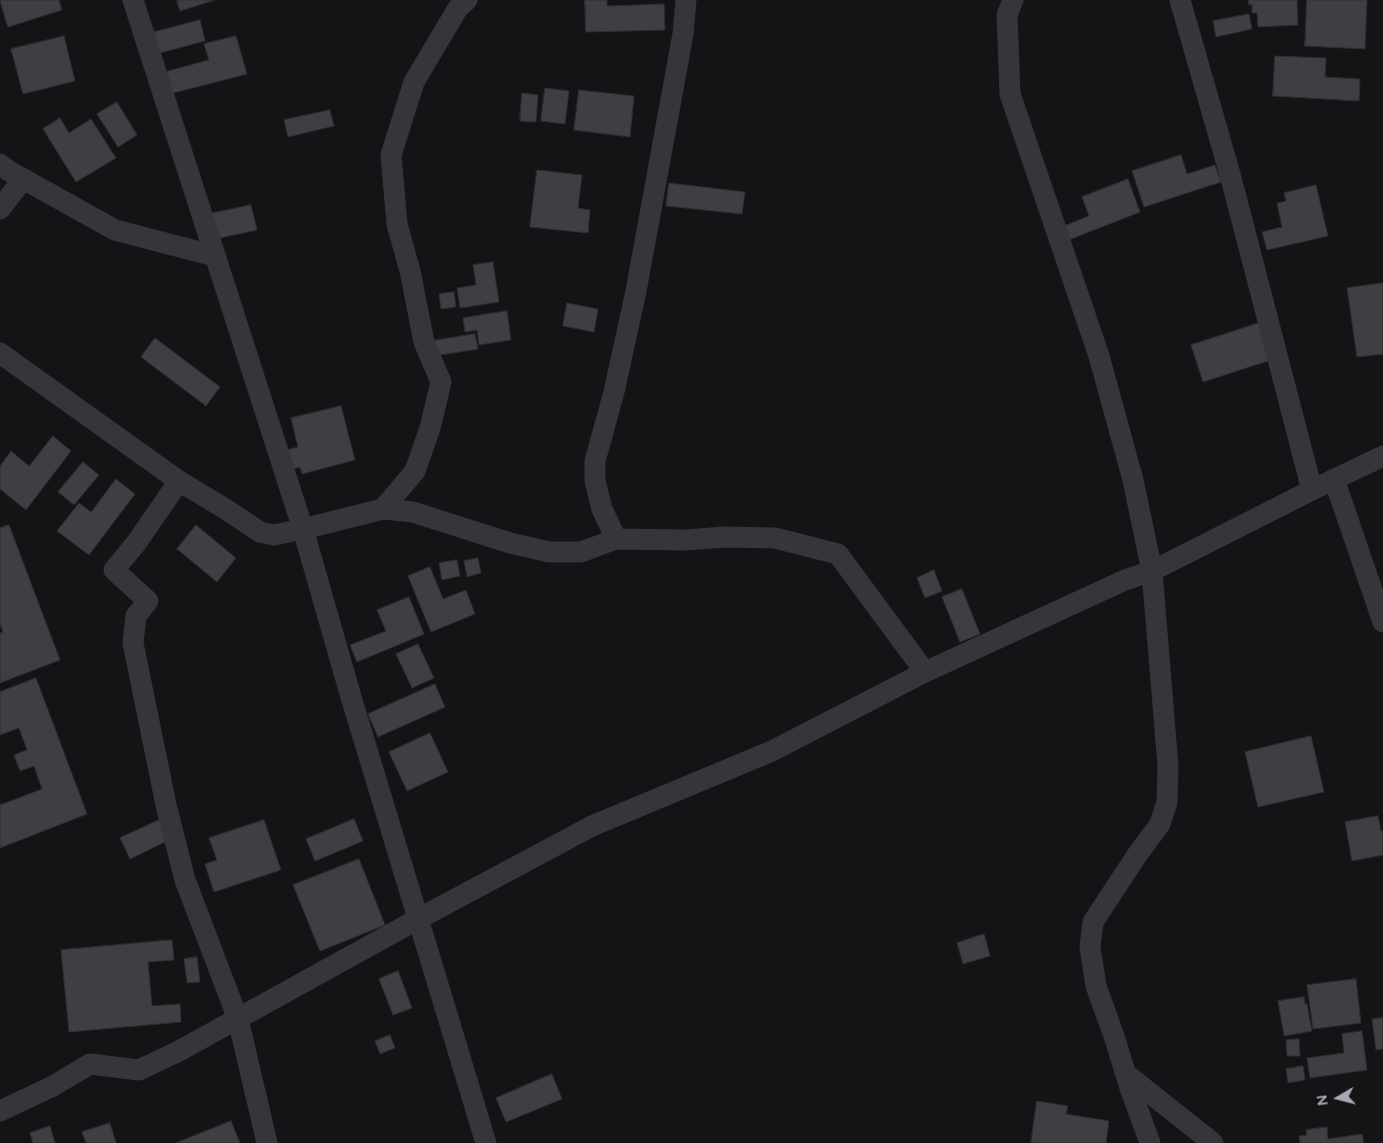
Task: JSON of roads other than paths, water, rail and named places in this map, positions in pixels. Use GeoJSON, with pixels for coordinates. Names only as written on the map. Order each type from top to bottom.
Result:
{"type":"FeatureCollection","features":[{"type":"Feature","properties":{"kind":"street"},"geometry":{"type":"LineString","coordinates":[[133,0],[303,529],[348,688],[486,1143]]}},
{"type":"Feature","properties":{"kind":"street"},"geometry":{"type":"LineString","coordinates":[[383,509],[415,471],[430,428],[441,382],[424,342],[410,271],[397,224],[391,155],[414,82],[458,8],[467,0]]}},
{"type":"Feature","properties":{"kind":"street"},"geometry":{"type":"LineString","coordinates":[[616,540],[602,509],[595,481],[595,461],[614,392],[636,291],[683,34],[686,0]]}},
{"type":"Feature","properties":{"kind":"street"},"geometry":{"type":"LineString","coordinates":[[1013,0],[1007,15],[1010,94],[1099,356],[1133,480],[1152,571],[1168,766],[1167,802],[1160,824],[1092,922],[1090,947],[1096,986],[1150,1143]]}},
{"type":"Feature","properties":{"kind":"street"},"geometry":{"type":"LineString","coordinates":[[1180,0],[1231,178],[1312,490]]}},
{"type":"Feature","properties":{"kind":"street"},"geometry":{"type":"LineString","coordinates":[[0,164],[9,171],[115,230],[215,256]]}},
{"type":"Feature","properties":{"kind":"street"},"geometry":{"type":"LineString","coordinates":[[0,209],[23,179]]}},
{"type":"Feature","properties":{"kind":"street"},"geometry":{"type":"LineString","coordinates":[[0,353],[179,481],[260,532],[274,535],[383,509],[412,512],[510,543],[549,552],[581,552],[616,540],[685,540],[725,537],[775,538],[838,554],[926,672]]}},
{"type":"Feature","properties":{"kind":"street"},"geometry":{"type":"LineString","coordinates":[[0,1111],[53,1086],[90,1064],[139,1070],[179,1051],[592,826],[772,751],[926,672],[1125,580],[1152,571],[1383,456]]}},
{"type":"Feature","properties":{"kind":"street"},"geometry":{"type":"LineString","coordinates":[[1334,479],[1383,622]]}},
{"type":"Feature","properties":{"kind":"street"},"geometry":{"type":"LineString","coordinates":[[179,481],[137,542],[114,570],[148,601],[136,616],[133,643],[166,805],[185,880],[238,1019],[267,1143]]}},
{"type":"Feature","properties":{"kind":"street"},"geometry":{"type":"LineString","coordinates":[[1126,1074],[1212,1143]]}}]}
